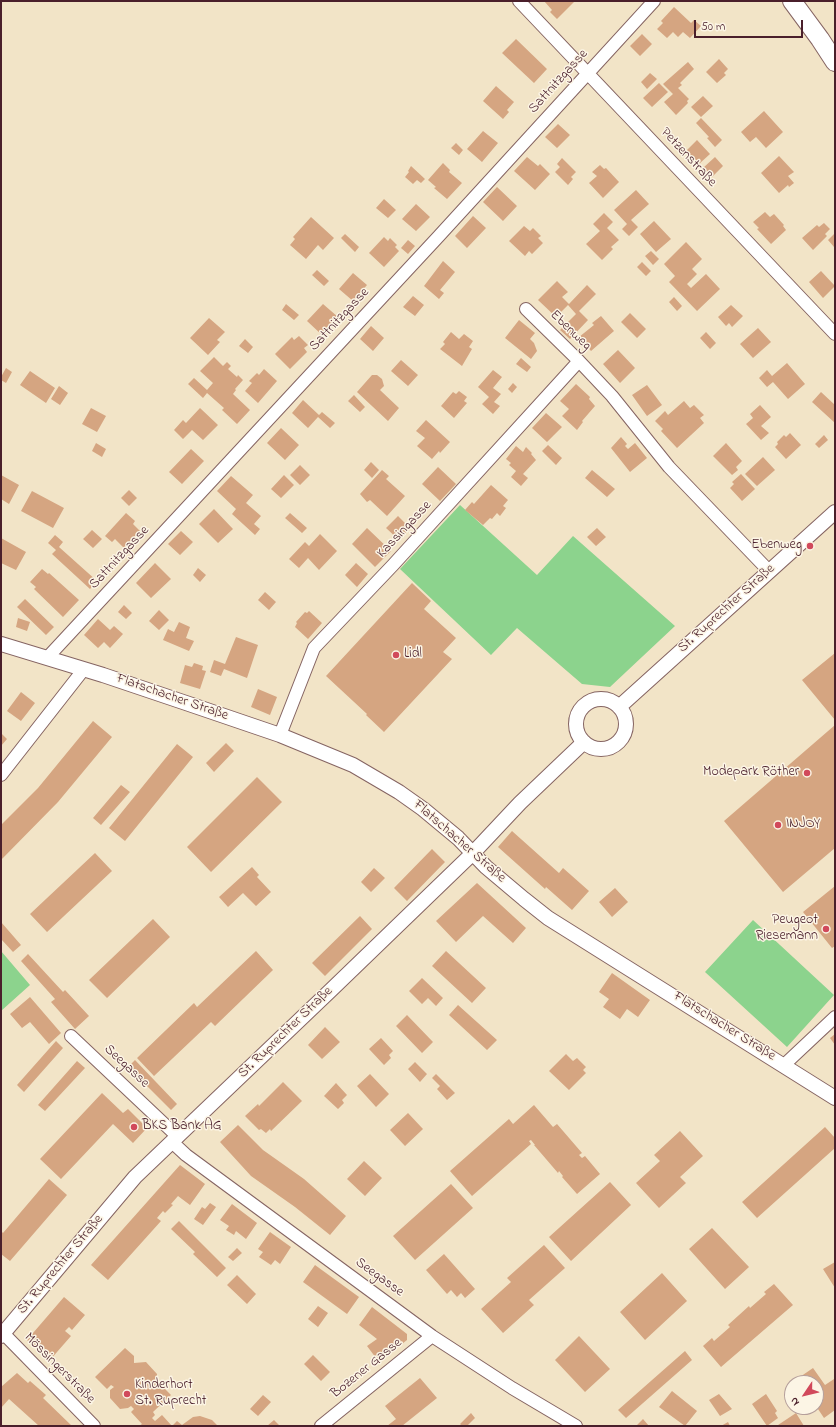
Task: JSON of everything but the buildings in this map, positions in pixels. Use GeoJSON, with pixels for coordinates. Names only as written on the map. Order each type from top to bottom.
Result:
{"type":"FeatureCollection","features":[{"type":"Feature","properties":{"kind":"main road"},"geometry":{"type":"LineString","coordinates":[[792,1],[801,8],[835,62]]}},
{"type":"Feature","properties":{"kind":"street","name":"Petzenstraße"},"geometry":{"type":"LineString","coordinates":[[519,1],[835,334]]}},
{"type":"Feature","properties":{"kind":"street","name":"Sattnitzgasse"},"geometry":{"type":"LineString","coordinates":[[47,658],[654,1]]}},
{"type":"Feature","properties":{"kind":"street","name":"Ebenweg"},"geometry":{"type":"LineString","coordinates":[[526,309],[612,396],[669,467],[769,571]]}},
{"type":"Feature","properties":{"kind":"street","name":"Kassingasse"},"geometry":{"type":"LineString","coordinates":[[280,735],[314,648],[393,565],[579,361]]}},
{"type":"Feature","properties":{"kind":"street","name":"St. Ruprechter Straße"},"geometry":{"type":"LineString","coordinates":[[619,707],[835,512]]}},
{"type":"Feature","properties":{"kind":"street","name":"Flatschacher Straße"},"geometry":{"type":"LineString","coordinates":[[1,644],[84,669],[280,735],[353,765],[399,792],[424,809],[473,853],[491,872],[548,918],[835,1098]]}},
{"type":"Feature","properties":{"kind":"street"},"geometry":{"type":"LineString","coordinates":[[1,775],[84,669]]}},
{"type":"Feature","properties":{"kind":"street"},"geometry":{"type":"LineString","coordinates":[[602,699],[612,701],[619,707],[624,716],[626,725],[624,734],[618,742],[610,747],[601,749],[591,747],[584,742],[578,733],[576,723],[578,713],[582,706],[593,700],[602,699]]}},
{"type":"Feature","properties":{"kind":"street","name":"St. Ruprechter Straße"},"geometry":{"type":"LineString","coordinates":[[2,1333],[135,1177],[473,853],[520,803],[584,742]]}},
{"type":"Feature","properties":{"kind":"street"},"geometry":{"type":"LineString","coordinates":[[784,1065],[835,1017]]}},
{"type":"Feature","properties":{"kind":"street","name":"Seegasse"},"geometry":{"type":"LineString","coordinates":[[71,1036],[175,1140],[186,1155],[432,1336],[512,1388],[576,1426]]}},
{"type":"Feature","properties":{"kind":"street","name":"Mössingerstraße"},"geometry":{"type":"LineString","coordinates":[[2,1333],[94,1426]]}},
{"type":"Feature","properties":{"kind":"street","name":"Bozener Gasse"},"geometry":{"type":"LineString","coordinates":[[321,1426],[432,1336]]}},
{"type":"Feature","properties":{"kind":"green space"},"geometry":{"type":"Polygon","coordinates":[[[460,505],[537,575],[573,536],[675,626],[610,687],[582,684],[517,628],[491,655],[400,569],[460,505]]]}},
{"type":"Feature","properties":{"kind":"green space"},"geometry":{"type":"Polygon","coordinates":[[[753,920],[834,995],[787,1047],[705,972],[753,920]]]}},
{"type":"Feature","properties":{"kind":"green space"},"geometry":{"type":"Polygon","coordinates":[[[1,951],[30,985],[1,1011],[1,951]]]}},
{"type":"Feature","properties":{"kind":"place","name":"Ebenweg"},"geometry":{"type":"Point","coordinates":[810,546]}},
{"type":"Feature","properties":{"kind":"place","name":"Lidl"},"geometry":{"type":"Point","coordinates":[396,655]}},
{"type":"Feature","properties":{"kind":"place","name":"Modepark Röther"},"geometry":{"type":"Point","coordinates":[807,773]}},
{"type":"Feature","properties":{"kind":"place","name":"INJOY"},"geometry":{"type":"Point","coordinates":[778,825]}},
{"type":"Feature","properties":{"kind":"place","name":"Peugeot Riesemann"},"geometry":{"type":"Point","coordinates":[826,929]}},
{"type":"Feature","properties":{"kind":"place","name":"BKS Bank AG"},"geometry":{"type":"Point","coordinates":[134,1127]}},
{"type":"Feature","properties":{"kind":"place","name":"Kinderhort St. Ruprecht"},"geometry":{"type":"Point","coordinates":[127,1394]}}]}
